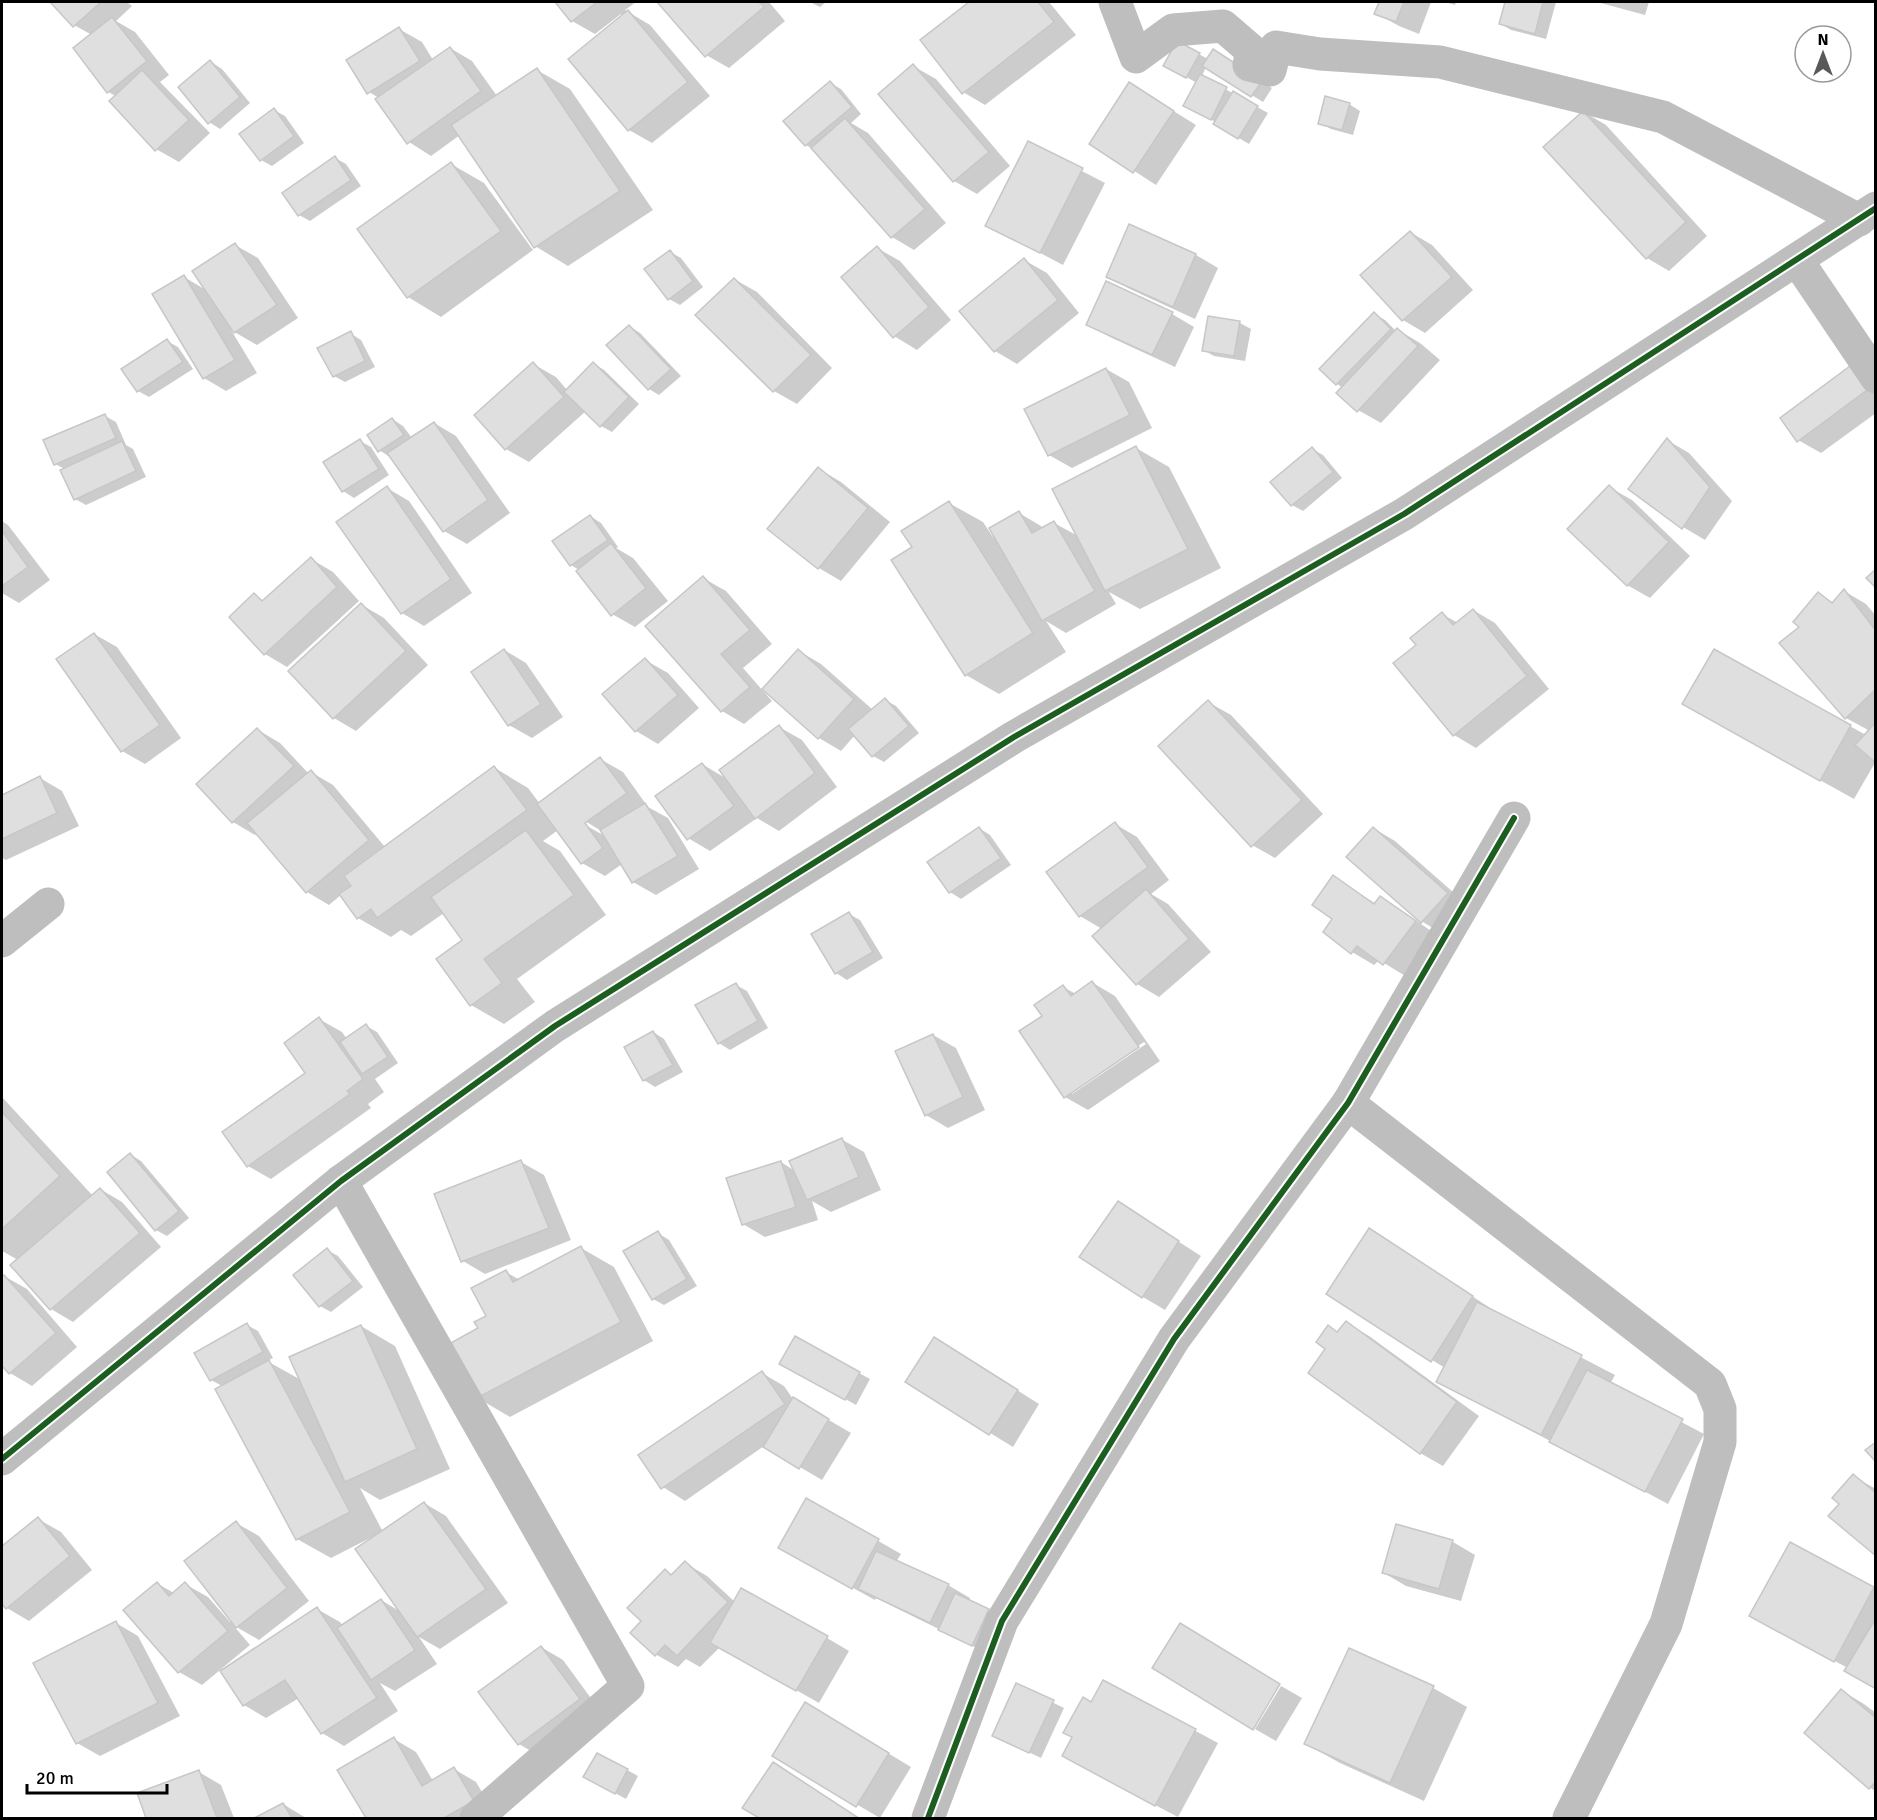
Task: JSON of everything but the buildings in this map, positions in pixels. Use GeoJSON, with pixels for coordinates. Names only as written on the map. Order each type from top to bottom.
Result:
{"type":"FeatureCollection","features":[{"type":"Feature","properties":{"kind":"street"},"geometry":{"type":"LineString","coordinates":[[1115,2],[1136,57],[1173,30],[1222,26],[1252,51],[1250,65],[1270,70],[1276,47],[1320,54],[1440,62],[1663,117],[1867,214]]}},
{"type":"Feature","properties":{"kind":"street"},"geometry":{"type":"LineString","coordinates":[[2,1459],[341,1181],[565,1020],[1014,737],[1404,514],[1867,214]]}},
{"type":"Feature","properties":{"kind":"street"},"geometry":{"type":"LineString","coordinates":[[1797,260],[1875,377]]}},
{"type":"Feature","properties":{"kind":"street"},"geometry":{"type":"LineString","coordinates":[[928,1818],[1002,1621],[1174,1339],[1348,1103],[1514,818]]}},
{"type":"Feature","properties":{"kind":"street"},"geometry":{"type":"LineString","coordinates":[[2,941],[48,904]]}},
{"type":"Feature","properties":{"kind":"street"},"geometry":{"type":"LineString","coordinates":[[1348,1103],[1710,1384],[1720,1408],[1720,1442],[1666,1624],[1569,1818]]}},
{"type":"Feature","properties":{"kind":"street"},"geometry":{"type":"LineString","coordinates":[[341,1181],[628,1686],[476,1818]]}},
{"type":"Feature","properties":{"kind":"cycle path"},"geometry":{"type":"LineString","coordinates":[[2,1459],[341,1181],[555,1026],[1014,737],[1404,514],[1876,208]]}},
{"type":"Feature","properties":{"kind":"cycle path"},"geometry":{"type":"LineString","coordinates":[[928,1818],[1002,1621],[1174,1339],[1348,1103],[1514,818]]}}]}
